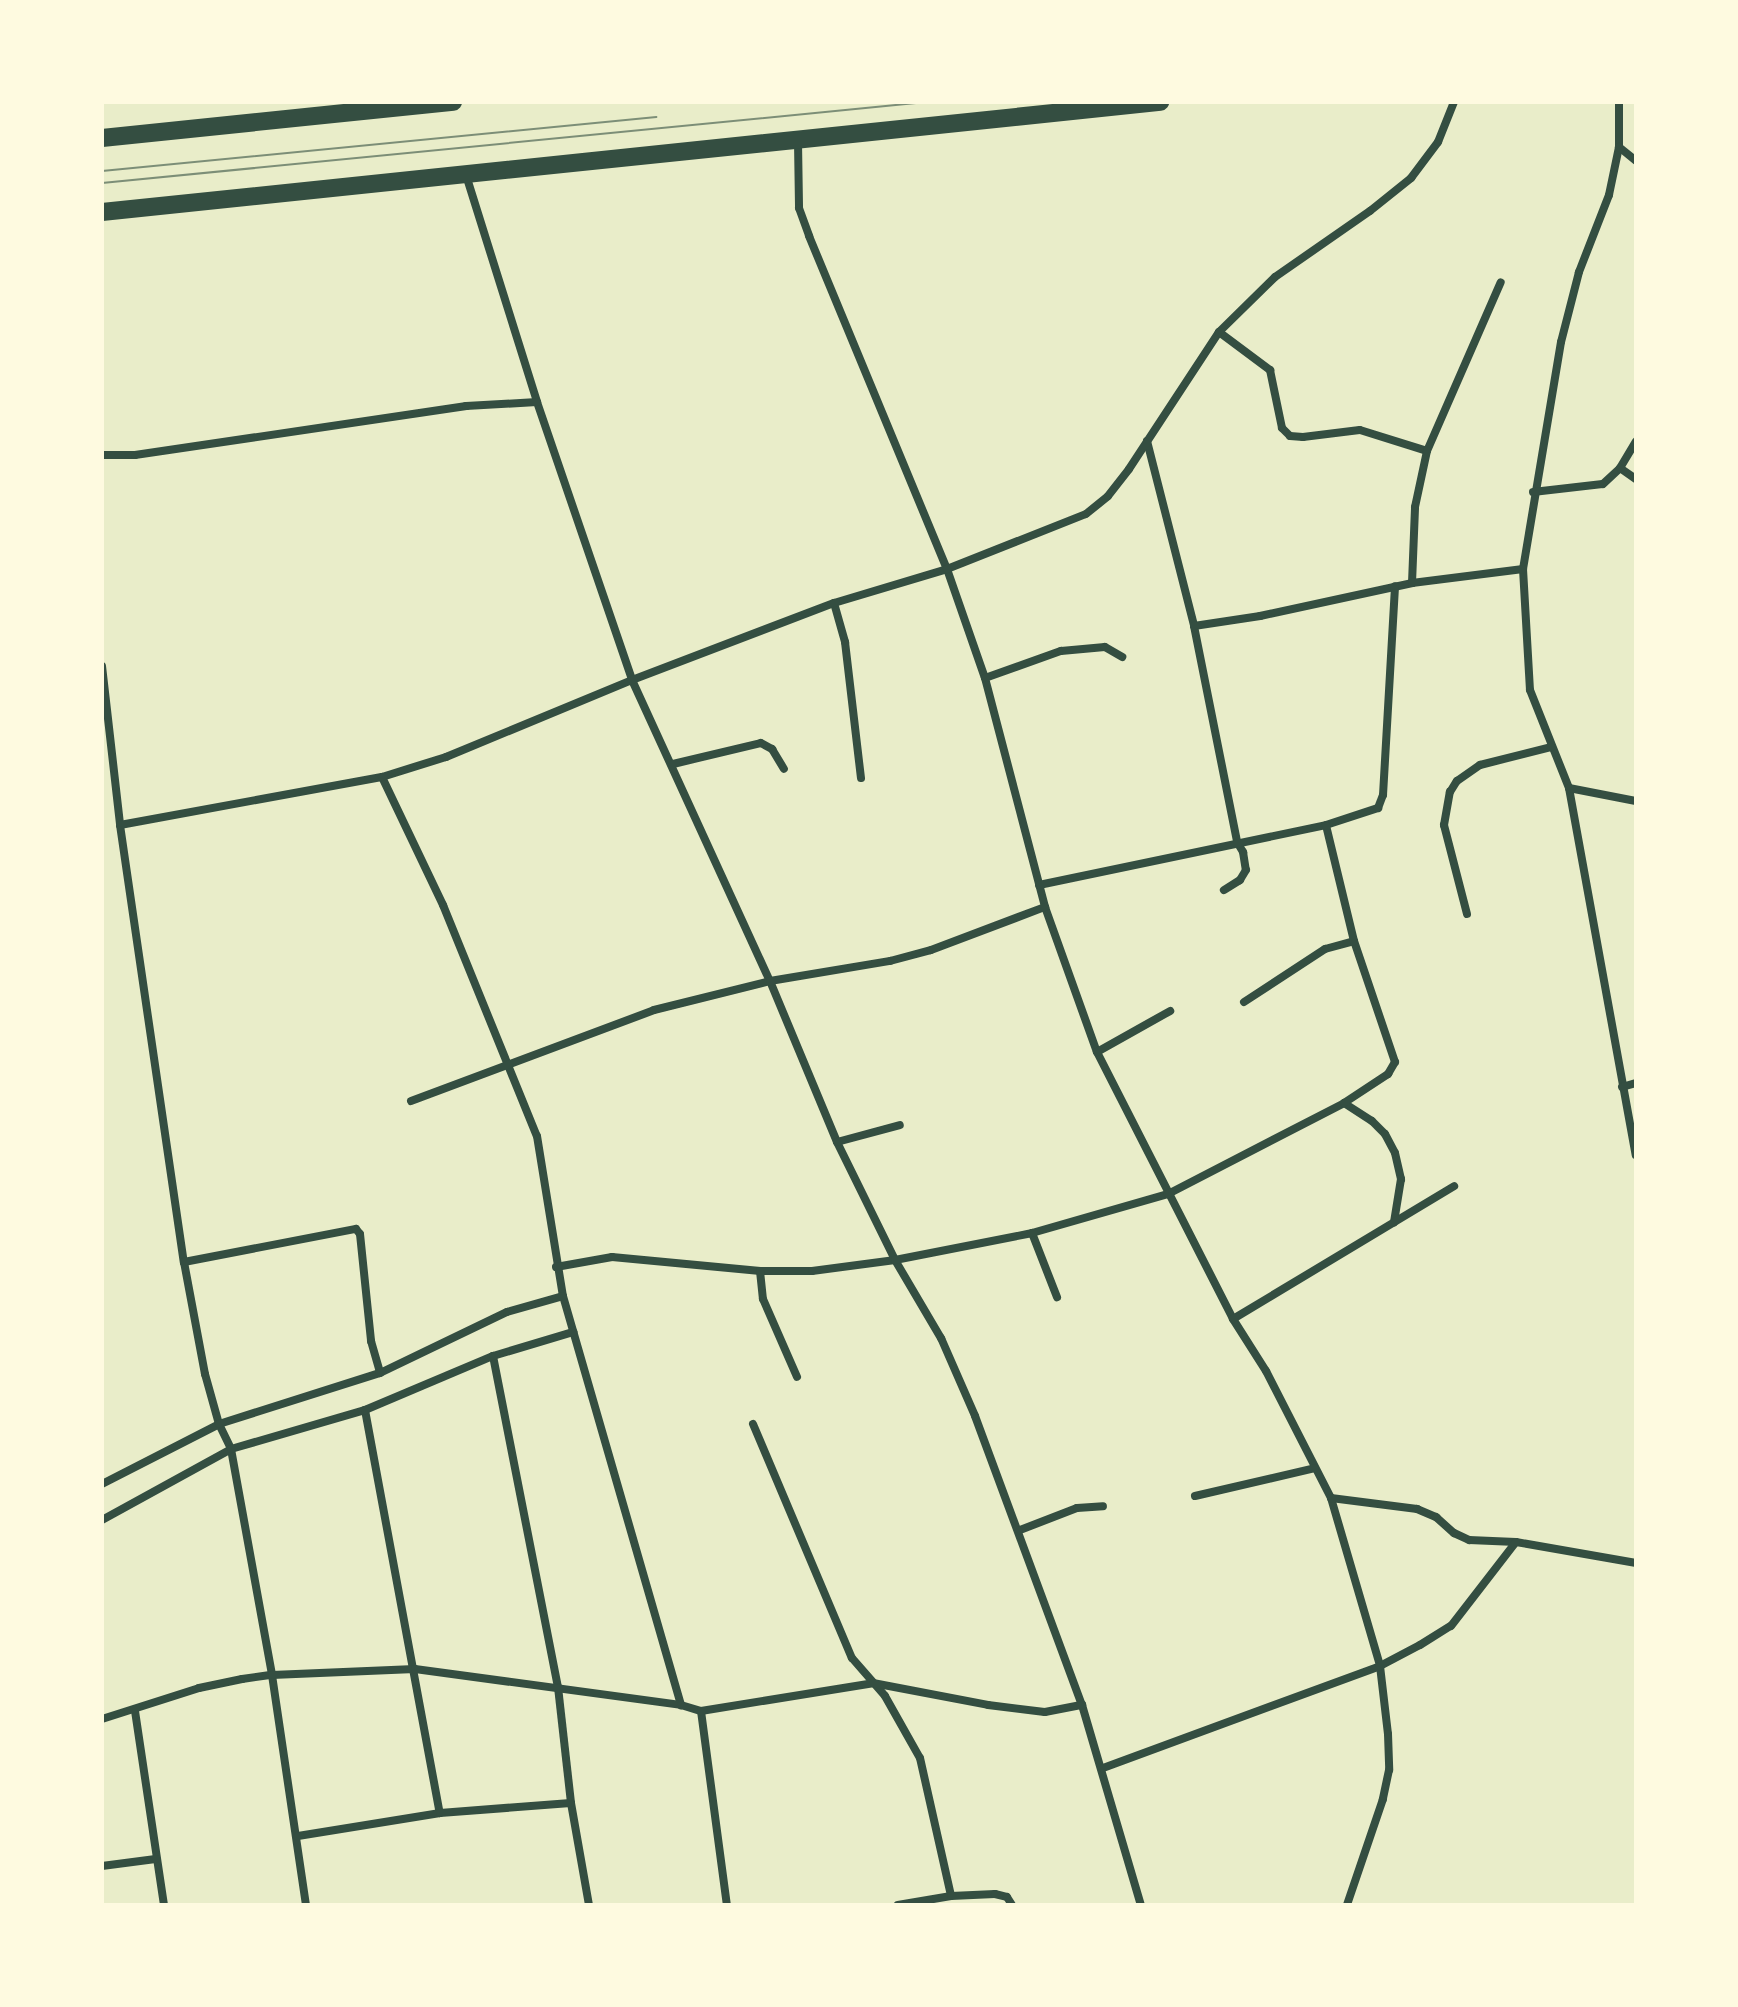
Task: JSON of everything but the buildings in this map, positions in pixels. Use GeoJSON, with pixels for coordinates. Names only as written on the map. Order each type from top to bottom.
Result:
{"type":"FeatureCollection","features":[{"type":"Feature","properties":{"kind":"main road"},"geometry":{"type":"LineString","coordinates":[[102,138],[453,102]]}},
{"type":"Feature","properties":{"kind":"main road"},"geometry":{"type":"LineString","coordinates":[[102,212],[1160,102]]}},
{"type":"Feature","properties":{"kind":"street"},"geometry":{"type":"LineString","coordinates":[[120,825],[382,777],[446,757],[632,680],[834,603],[947,569],[1086,514],[1108,496],[1219,332],[1275,277],[1370,211],[1411,178],[1438,142],[1454,102]]}},
{"type":"Feature","properties":{"kind":"street"},"geometry":{"type":"LineString","coordinates":[[1619,102],[1619,147],[1609,195],[1579,272],[1561,342],[1533,492],[1523,569],[1530,690],[1569,788],[1584,856],[1636,1155]]}},
{"type":"Feature","properties":{"kind":"street"},"geometry":{"type":"LineString","coordinates":[[798,142],[799,208],[947,569],[985,678],[1045,907],[1097,1052],[1233,1319],[1266,1371],[1331,1498],[1380,1666],[1389,1770],[1347,1905]]}},
{"type":"Feature","properties":{"kind":"street"},"geometry":{"type":"LineString","coordinates":[[1619,147],[1636,161]]}},
{"type":"Feature","properties":{"kind":"street"},"geometry":{"type":"LineString","coordinates":[[466,174],[537,402],[632,680],[770,981],[837,1142],[895,1260],[941,1338],[1020,1530],[1082,1705],[1141,1905]]}},
{"type":"Feature","properties":{"kind":"street"},"geometry":{"type":"LineString","coordinates":[[1412,583],[1415,507],[1427,451],[1501,282]]}},
{"type":"Feature","properties":{"kind":"street"},"geometry":{"type":"LineString","coordinates":[[1219,332],[1270,370],[1282,428],[1290,436],[1360,430],[1427,451]]}},
{"type":"Feature","properties":{"kind":"street"},"geometry":{"type":"LineString","coordinates":[[102,455],[135,455],[466,406],[537,402]]}},
{"type":"Feature","properties":{"kind":"street"},"geometry":{"type":"LineString","coordinates":[[1147,441],[1194,626],[1237,842],[1246,870],[1240,880],[1224,890]]}},
{"type":"Feature","properties":{"kind":"street"},"geometry":{"type":"LineString","coordinates":[[1533,492],[1603,484],[1620,468],[1636,441]]}},
{"type":"Feature","properties":{"kind":"street"},"geometry":{"type":"LineString","coordinates":[[1620,468],[1636,479]]}},
{"type":"Feature","properties":{"kind":"street"},"geometry":{"type":"LineString","coordinates":[[1194,626],[1260,616],[1412,583],[1523,569]]}},
{"type":"Feature","properties":{"kind":"street"},"geometry":{"type":"LineString","coordinates":[[1039,885],[1326,825],[1378,808],[1383,795],[1395,586]]}},
{"type":"Feature","properties":{"kind":"street"},"geometry":{"type":"LineString","coordinates":[[834,603],[845,642],[861,778]]}},
{"type":"Feature","properties":{"kind":"street"},"geometry":{"type":"LineString","coordinates":[[985,678],[1061,651],[1105,647],[1122,657]]}},
{"type":"Feature","properties":{"kind":"street"},"geometry":{"type":"LineString","coordinates":[[102,666],[120,825],[184,1262],[205,1374],[219,1424],[231,1449],[272,1675],[306,1905]]}},
{"type":"Feature","properties":{"kind":"street"},"geometry":{"type":"LineString","coordinates":[[673,764],[761,743],[772,749],[784,769]]}},
{"type":"Feature","properties":{"kind":"street"},"geometry":{"type":"LineString","coordinates":[[1467,914],[1444,825],[1450,792],[1457,781],[1480,765],[1551,747]]}},
{"type":"Feature","properties":{"kind":"street"},"geometry":{"type":"LineString","coordinates":[[382,777],[443,905],[537,1136],[563,1296],[681,1705]]}},
{"type":"Feature","properties":{"kind":"street"},"geometry":{"type":"LineString","coordinates":[[1569,788],[1636,801]]}},
{"type":"Feature","properties":{"kind":"street"},"geometry":{"type":"LineString","coordinates":[[556,1267],[612,1257],[760,1271],[812,1271],[895,1260],[1032,1233],[1168,1194],[1344,1103],[1388,1074],[1395,1062],[1354,941],[1326,825]]}},
{"type":"Feature","properties":{"kind":"street"},"geometry":{"type":"LineString","coordinates":[[411,1101],[654,1010],[770,981],[917,954],[1045,907]]}},
{"type":"Feature","properties":{"kind":"street"},"geometry":{"type":"LineString","coordinates":[[1244,1002],[1325,949],[1354,941]]}},
{"type":"Feature","properties":{"kind":"street"},"geometry":{"type":"LineString","coordinates":[[1097,1052],[1170,1011]]}},
{"type":"Feature","properties":{"kind":"street"},"geometry":{"type":"LineString","coordinates":[[1622,1087],[1636,1083]]}},
{"type":"Feature","properties":{"kind":"street"},"geometry":{"type":"LineString","coordinates":[[1344,1103],[1372,1121],[1385,1134],[1395,1153],[1401,1179],[1394,1222]]}},
{"type":"Feature","properties":{"kind":"street"},"geometry":{"type":"LineString","coordinates":[[837,1142],[900,1125]]}},
{"type":"Feature","properties":{"kind":"street"},"geometry":{"type":"LineString","coordinates":[[1233,1319],[1454,1186]]}},
{"type":"Feature","properties":{"kind":"street"},"geometry":{"type":"LineString","coordinates":[[184,1262],[356,1229],[360,1234],[371,1341],[380,1373]]}},
{"type":"Feature","properties":{"kind":"street"},"geometry":{"type":"LineString","coordinates":[[1032,1233],[1057,1297]]}},
{"type":"Feature","properties":{"kind":"street"},"geometry":{"type":"LineString","coordinates":[[760,1271],[763,1299],[797,1377]]}},
{"type":"Feature","properties":{"kind":"street"},"geometry":{"type":"LineString","coordinates":[[102,1484],[219,1424],[380,1373],[507,1312],[563,1296]]}},
{"type":"Feature","properties":{"kind":"street"},"geometry":{"type":"LineString","coordinates":[[102,1520],[231,1449],[365,1410],[493,1356],[573,1332]]}},
{"type":"Feature","properties":{"kind":"street"},"geometry":{"type":"LineString","coordinates":[[493,1356],[558,1687],[571,1803],[589,1905]]}},
{"type":"Feature","properties":{"kind":"street"},"geometry":{"type":"LineString","coordinates":[[365,1410],[440,1813]]}},
{"type":"Feature","properties":{"kind":"street"},"geometry":{"type":"LineString","coordinates":[[753,1424],[852,1658],[902,1721],[920,1758],[951,1896]]}},
{"type":"Feature","properties":{"kind":"street"},"geometry":{"type":"LineString","coordinates":[[1195,1496],[1315,1468]]}},
{"type":"Feature","properties":{"kind":"street"},"geometry":{"type":"LineString","coordinates":[[1331,1498],[1417,1509],[1436,1517],[1454,1533],[1469,1540],[1516,1542],[1636,1563]]}},
{"type":"Feature","properties":{"kind":"street"},"geometry":{"type":"LineString","coordinates":[[1020,1530],[1077,1508],[1103,1506]]}},
{"type":"Feature","properties":{"kind":"street"},"geometry":{"type":"LineString","coordinates":[[1103,1768],[1380,1666],[1451,1626],[1516,1542]]}},
{"type":"Feature","properties":{"kind":"street"},"geometry":{"type":"LineString","coordinates":[[102,1719],[135,1711],[199,1688],[272,1675],[415,1669],[681,1705],[701,1711],[873,1683],[988,1705],[1045,1712],[1082,1705]]}},
{"type":"Feature","properties":{"kind":"street"},"geometry":{"type":"LineString","coordinates":[[135,1711],[164,1905]]}},
{"type":"Feature","properties":{"kind":"street"},"geometry":{"type":"LineString","coordinates":[[701,1711],[727,1905]]}},
{"type":"Feature","properties":{"kind":"street"},"geometry":{"type":"LineString","coordinates":[[298,1836],[440,1813],[571,1803]]}},
{"type":"Feature","properties":{"kind":"street"},"geometry":{"type":"LineString","coordinates":[[102,1866],[156,1859]]}},
{"type":"Feature","properties":{"kind":"street"},"geometry":{"type":"LineString","coordinates":[[898,1905],[951,1896],[995,1894],[1007,1897],[1012,1905]]}},
{"type":"Feature","properties":{"kind":"tram line"},"geometry":{"type":"LineString","coordinates":[[102,183],[926,102]]}},
{"type":"Feature","properties":{"kind":"tram line"},"geometry":{"type":"LineString","coordinates":[[102,171],[656,117]]}}]}
